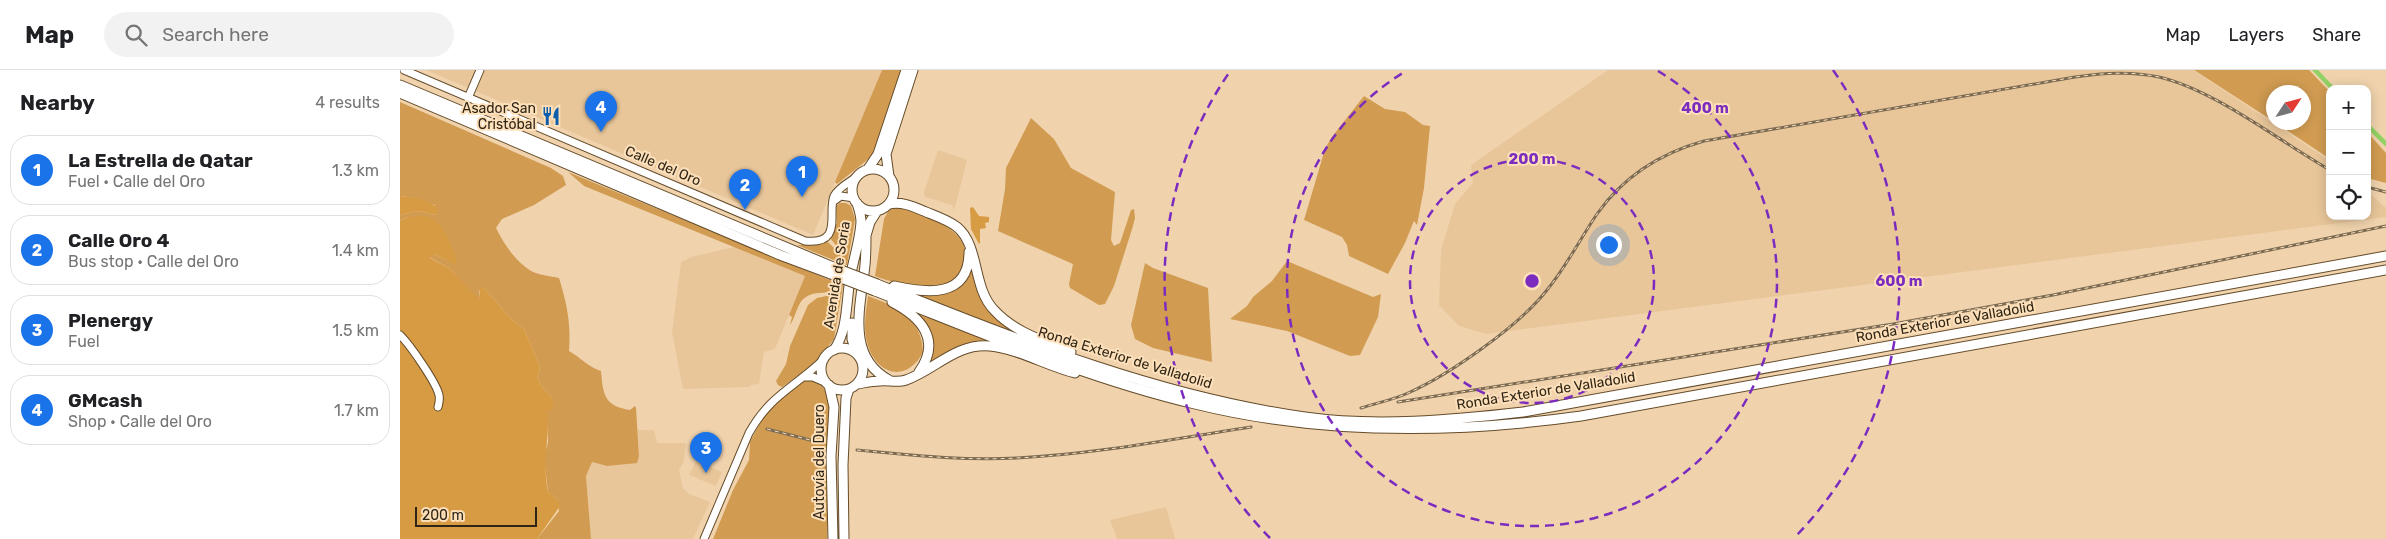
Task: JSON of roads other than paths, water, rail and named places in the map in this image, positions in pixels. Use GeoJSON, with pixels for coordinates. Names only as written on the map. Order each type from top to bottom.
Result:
{"type":"FeatureCollection","features":[{"type":"Feature","properties":{"kind":"highway"},"geometry":{"type":"LineString","coordinates":[[906,70],[878,154],[868,169],[855,178],[852,187],[855,201],[866,210],[877,211],[897,202],[911,206],[956,227],[968,242],[982,291],[992,308],[1004,320],[1021,331],[1117,373]]}},
{"type":"Feature","properties":{"kind":"highway"},"geometry":{"type":"LineString","coordinates":[[911,206],[903,200],[894,187],[889,176],[886,154],[913,70]]}},
{"type":"Feature","properties":{"kind":"highway","name":"Ronda Exterior de Valladolid"},"geometry":{"type":"LineString","coordinates":[[400,85],[780,255],[832,270],[1097,376],[1196,405],[1296,422],[1348,427],[1421,429],[1503,425],[1581,416],[2386,270]]}},
{"type":"Feature","properties":{"kind":"highway","name":"Ronda Exterior de Valladolid"},"geometry":{"type":"LineString","coordinates":[[400,93],[559,156]]}},
{"type":"Feature","properties":{"kind":"highway"},"geometry":{"type":"LineString","coordinates":[[868,169],[878,169],[889,176]]}},
{"type":"Feature","properties":{"kind":"highway"},"geometry":{"type":"LineString","coordinates":[[889,204],[893,197],[894,187]]}},
{"type":"Feature","properties":{"kind":"highway","name":"Avenida de Soria"},"geometry":{"type":"LineString","coordinates":[[834,350],[840,342],[844,325],[850,279],[860,231],[860,218],[855,201]]}},
{"type":"Feature","properties":{"kind":"highway","name":"Avenida de Soria"},"geometry":{"type":"LineString","coordinates":[[857,354],[852,339],[852,322],[866,234],[871,218],[877,211]]}},
{"type":"Feature","properties":{"kind":"highway"},"geometry":{"type":"LineString","coordinates":[[866,234],[865,264],[858,314],[858,333],[866,356],[875,370],[892,381]]}},
{"type":"Feature","properties":{"kind":"highway"},"geometry":{"type":"LineString","coordinates":[[876,287],[927,291],[948,289],[959,280],[966,268],[970,255],[968,242]]}},
{"type":"Feature","properties":{"kind":"highway","name":"Ronda Exterior de Valladolid"},"geometry":{"type":"LineString","coordinates":[[876,287],[1048,350],[1200,398],[1307,418],[1372,421],[1463,419],[1580,402],[2386,256]]}},
{"type":"Feature","properties":{"kind":"highway"},"geometry":{"type":"LineString","coordinates":[[876,287],[913,316],[923,326],[928,336],[930,345],[928,355],[917,374]]}},
{"type":"Feature","properties":{"kind":"highway"},"geometry":{"type":"LineString","coordinates":[[879,381],[863,371],[857,354],[846,349],[834,350],[824,359],[822,372],[828,384],[838,390],[879,381],[902,381],[953,353],[977,346],[992,346],[1062,370],[1097,376]]}},
{"type":"Feature","properties":{"kind":"highway"},"geometry":{"type":"LineString","coordinates":[[853,386],[863,371]]}},
{"type":"Feature","properties":{"kind":"highway","name":"Autovía del Duero"},"geometry":{"type":"LineString","coordinates":[[828,384],[834,407],[832,456],[833,539]]}},
{"type":"Feature","properties":{"kind":"highway","name":"Autovía del Duero"},"geometry":{"type":"LineString","coordinates":[[844,539],[843,464],[846,398],[853,386]]}},
{"type":"Feature","properties":{"kind":"street","name":"Calle del Oro"},"geometry":{"type":"LineString","coordinates":[[404,70],[800,239],[816,241],[828,234],[833,225],[832,204]]}},
{"type":"Feature","properties":{"kind":"street"},"geometry":{"type":"LineString","coordinates":[[468,98],[480,70]]}},
{"type":"Feature","properties":{"kind":"street"},"geometry":{"type":"LineString","coordinates":[[832,204],[836,193],[855,178]]}},
{"type":"Feature","properties":{"kind":"street"},"geometry":{"type":"LineString","coordinates":[[832,204],[841,196],[855,201]]}},
{"type":"Feature","properties":{"kind":"street"},"geometry":{"type":"LineString","coordinates":[[400,335],[412,350],[438,392],[440,400],[438,407]]}},
{"type":"Feature","properties":{"kind":"street"},"geometry":{"type":"LineString","coordinates":[[704,539],[749,433],[758,417],[780,393],[824,359]]}},
{"type":"Feature","properties":{"kind":"street"},"geometry":{"type":"LineString","coordinates":[[802,377],[813,377],[828,384]]}},
{"type":"Feature","properties":{"kind":"waterway"},"geometry":{"type":"LineString","coordinates":[[2315,70],[2329,85]]}},
{"type":"Feature","properties":{"kind":"waterway"},"geometry":{"type":"LineString","coordinates":[[2371,129],[2386,144]]}},
{"type":"Feature","properties":{"kind":"railway"},"geometry":{"type":"LineString","coordinates":[[1361,408],[1396,398],[1425,385],[1463,362],[1502,334],[1535,304],[1547,290],[1597,214],[1619,189],[1644,168],[1658,160],[1673,152],[1704,141],[2075,77],[2127,73],[2159,77],[2202,93],[2224,104],[2326,168]]}},
{"type":"Feature","properties":{"kind":"railway"},"geometry":{"type":"LineString","coordinates":[[2371,188],[2386,192]]}},
{"type":"Feature","properties":{"kind":"railway"},"geometry":{"type":"LineString","coordinates":[[1398,402],[1893,324],[2053,295],[2386,226]]}},
{"type":"Feature","properties":{"kind":"railway"},"geometry":{"type":"LineString","coordinates":[[857,450],[917,456],[1017,458],[1105,450],[1251,427]]}},
{"type":"Feature","properties":{"kind":"railway"},"geometry":{"type":"LineString","coordinates":[[767,429],[822,443]]}},
{"type":"Feature","properties":{"kind":"place","name":"Asador San Cristóbal"},"geometry":{"type":"Point","coordinates":[551,116]}},
{"type":"Feature","properties":{"kind":"place","name":"GMcash"},"geometry":{"type":"Point","coordinates":[601,132]}},
{"type":"Feature","properties":{"kind":"place","name":"La Estrella de Qatar"},"geometry":{"type":"Point","coordinates":[802,197]}},
{"type":"Feature","properties":{"kind":"place","name":"Calle Oro 4"},"geometry":{"type":"Point","coordinates":[745,210]}},
{"type":"Feature","properties":{"kind":"place","name":"Plenergy"},"geometry":{"type":"Point","coordinates":[706,473]}}]}
